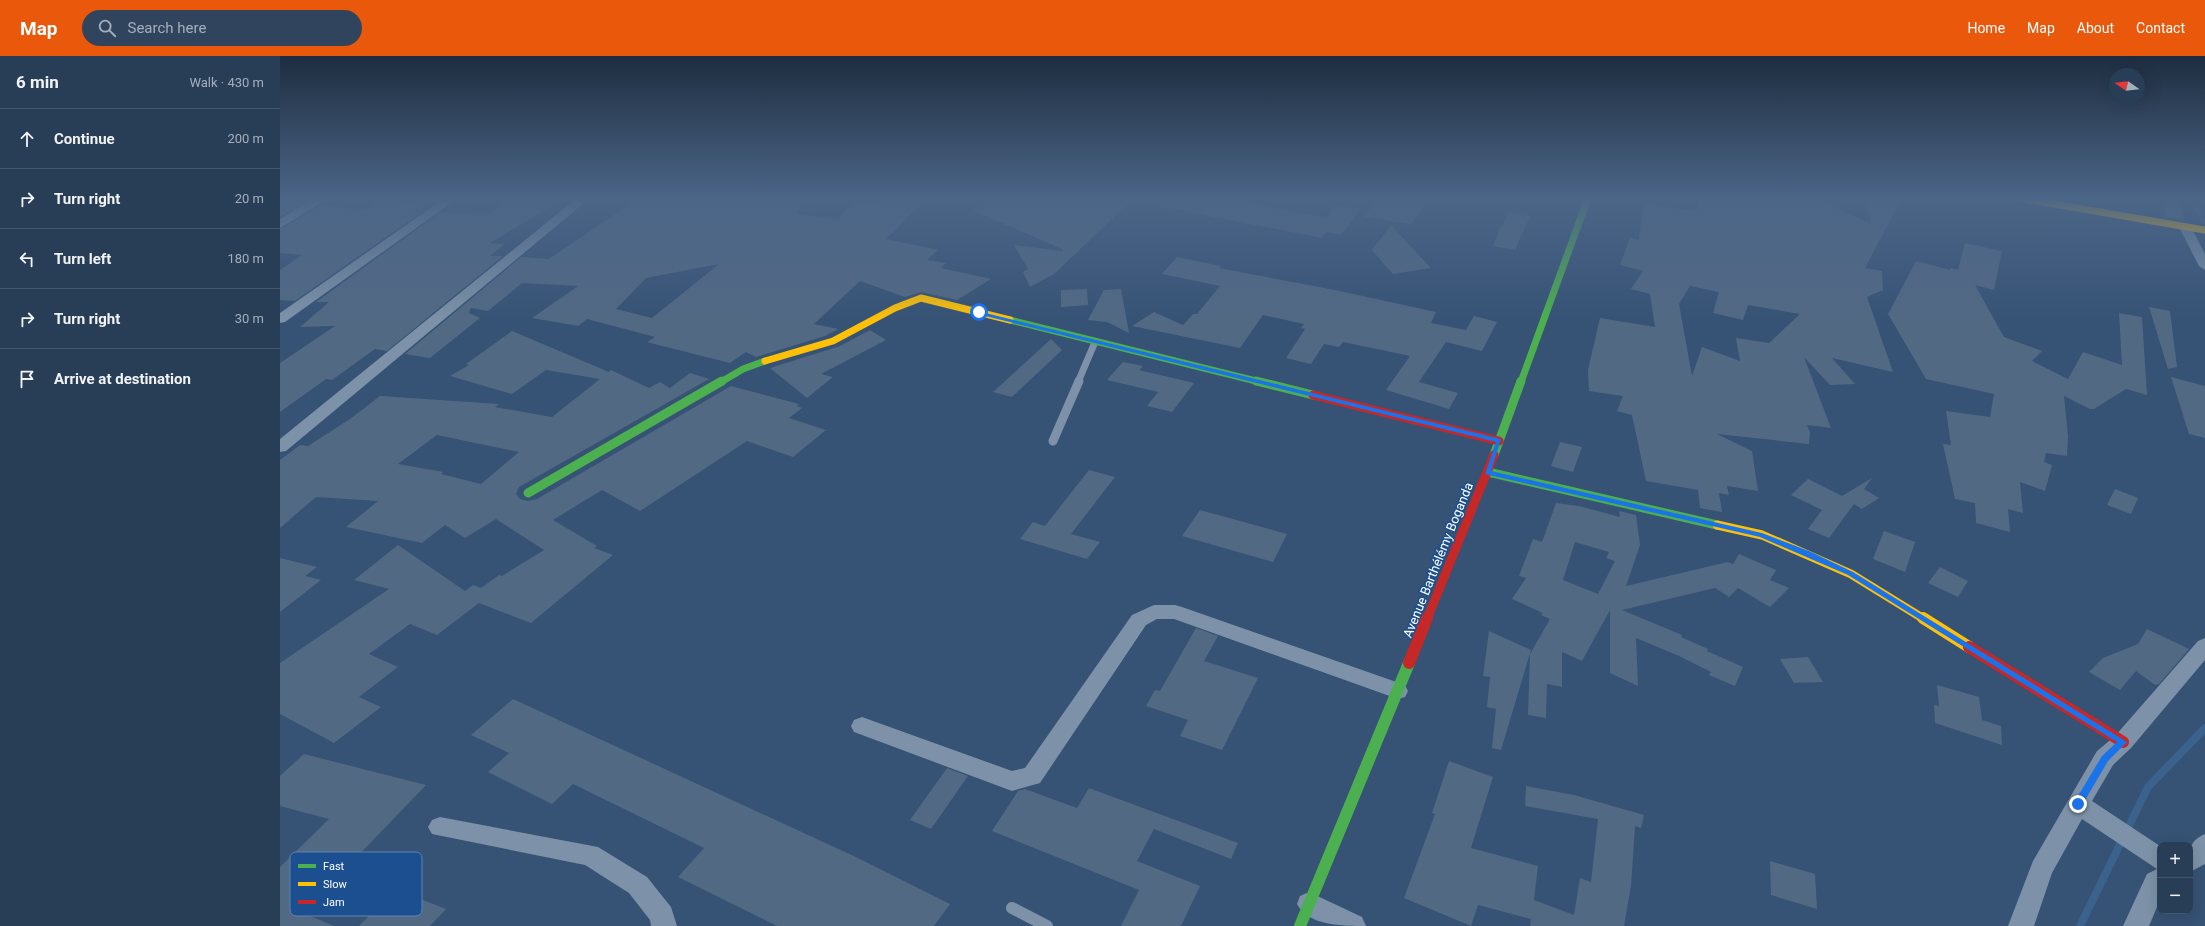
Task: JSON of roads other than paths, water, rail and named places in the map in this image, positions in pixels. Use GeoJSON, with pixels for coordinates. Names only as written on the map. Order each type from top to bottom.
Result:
{"type":"FeatureCollection","features":[{"type":"Feature","properties":{"kind":"street"},"geometry":{"type":"LineString","coordinates":[[280,319],[394,239]]}},
{"type":"Feature","properties":{"kind":"street"},"geometry":{"type":"LineString","coordinates":[[280,447],[534,239]]}},
{"type":"Feature","properties":{"kind":"street","name":"Avenue Barthélémy Boganda"},"geometry":{"type":"LineString","coordinates":[[1300,926],[1488,472],[1573,239]]}},
{"type":"Feature","properties":{"kind":"street"},"geometry":{"type":"LineString","coordinates":[[2194,239],[2205,266]]}},
{"type":"Feature","properties":{"kind":"street"},"geometry":{"type":"LineString","coordinates":[[528,494],[743,370],[761,362],[832,340],[895,308],[920,298],[1095,342],[1236,374],[1499,441]]}},
{"type":"Feature","properties":{"kind":"street"},"geometry":{"type":"LineString","coordinates":[[1488,472],[1762,535],[1800,550],[1851,574],[2123,742]]}},
{"type":"Feature","properties":{"kind":"street"},"geometry":{"type":"LineString","coordinates":[[862,726],[1012,781],[1032,776],[1139,620],[1154,612],[1175,612],[1398,691]]}},
{"type":"Feature","properties":{"kind":"street"},"geometry":{"type":"LineString","coordinates":[[2021,926],[2041,869],[2105,758],[2123,742],[2205,646]]}},
{"type":"Feature","properties":{"kind":"street"},"geometry":{"type":"LineString","coordinates":[[2078,804],[2157,857]]}},
{"type":"Feature","properties":{"kind":"street"},"geometry":{"type":"LineString","coordinates":[[440,827],[590,855],[638,885],[662,915],[664,926]]}},
{"type":"Feature","properties":{"kind":"street"},"geometry":{"type":"LineString","coordinates":[[2193,859],[2205,845]]}},
{"type":"Feature","properties":{"kind":"street"},"geometry":{"type":"LineString","coordinates":[[2136,926],[2157,881]]}},
{"type":"Feature","properties":{"kind":"street"},"geometry":{"type":"LineString","coordinates":[[1309,904],[1353,926]]}},
{"type":"Feature","properties":{"kind":"lane"},"geometry":{"type":"LineString","coordinates":[[1053,441],[1095,342]]}},
{"type":"Feature","properties":{"kind":"lane"},"geometry":{"type":"LineString","coordinates":[[1012,908],[1047,926]]}},
{"type":"Feature","properties":{"kind":"waterway"},"geometry":{"type":"LineString","coordinates":[[2080,926],[2148,787],[2205,728]]}}]}
